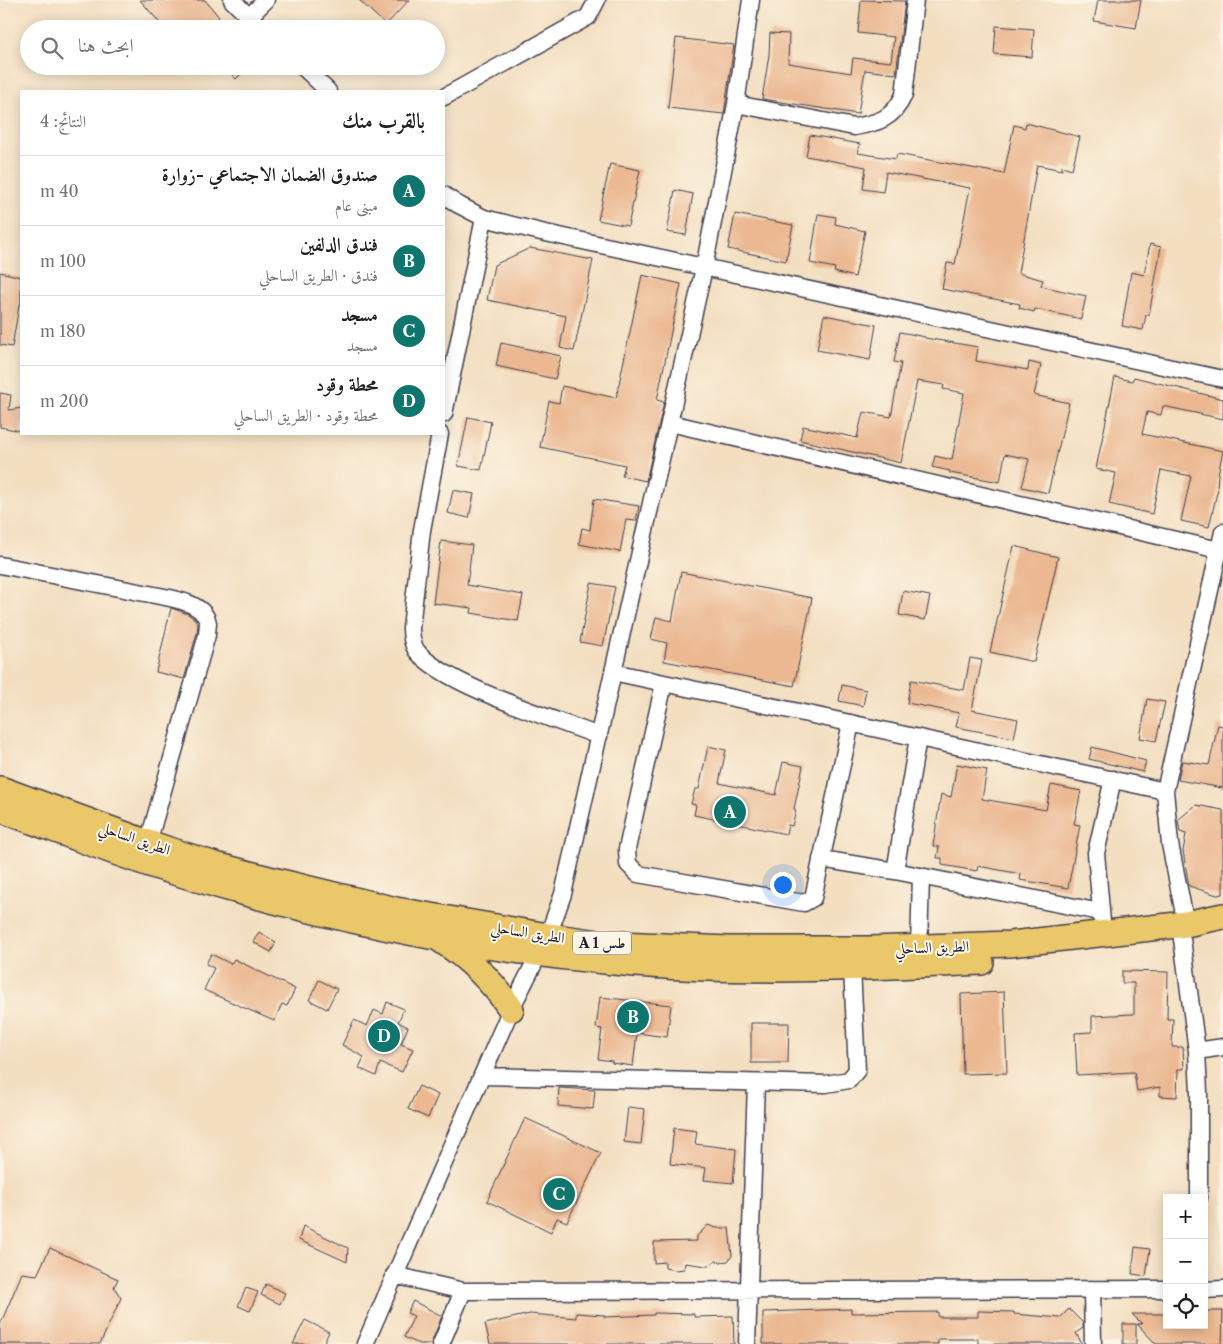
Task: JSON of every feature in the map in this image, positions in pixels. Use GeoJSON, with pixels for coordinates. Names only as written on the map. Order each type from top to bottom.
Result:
{"type":"FeatureCollection","features":[{"type":"Feature","properties":{"kind":"highway","name":"الطريق الساحلي"},"geometry":{"type":"LineString","coordinates":[[0,789],[148,844],[212,864],[334,896],[616,962],[680,967],[852,968],[1013,961],[1184,932],[1223,916]]}},
{"type":"Feature","properties":{"kind":"highway","name":"الطريق الساحلي"},"geometry":{"type":"LineString","coordinates":[[0,809],[161,868],[240,892],[386,927],[435,936],[543,945],[599,943],[728,949],[918,948],[1010,944],[1102,923],[1184,932],[1223,931]]}},
{"type":"Feature","properties":{"kind":"highway"},"geometry":{"type":"LineString","coordinates":[[435,936],[458,950],[478,968],[496,987],[511,1009]]}},
{"type":"Feature","properties":{"kind":"street"},"geometry":{"type":"LineString","coordinates":[[232,0],[252,20]]}},
{"type":"Feature","properties":{"kind":"street"},"geometry":{"type":"LineString","coordinates":[[249,17],[266,0]]}},
{"type":"Feature","properties":{"kind":"street"},"geometry":{"type":"LineString","coordinates":[[445,96],[588,16],[597,0]]}},
{"type":"Feature","properties":{"kind":"street"},"geometry":{"type":"LineString","coordinates":[[365,1344],[511,1009],[558,910],[567,878],[704,268],[736,104],[751,0]]}},
{"type":"Feature","properties":{"kind":"street"},"geometry":{"type":"LineString","coordinates":[[736,104],[854,127],[873,124],[888,117],[899,106],[904,95],[915,0]]}},
{"type":"Feature","properties":{"kind":"street"},"geometry":{"type":"LineString","coordinates":[[311,75],[327,90]]}},
{"type":"Feature","properties":{"kind":"street"},"geometry":{"type":"LineString","coordinates":[[445,197],[484,218],[704,268],[1223,379]]}},
{"type":"Feature","properties":{"kind":"street"},"geometry":{"type":"LineString","coordinates":[[445,409],[484,218]]}},
{"type":"Feature","properties":{"kind":"street"},"geometry":{"type":"LineString","coordinates":[[670,423],[1219,550]]}},
{"type":"Feature","properties":{"kind":"street"},"geometry":{"type":"LineString","coordinates":[[440,435],[422,530],[411,628],[413,643],[416,649],[433,665],[477,689],[599,736]]}},
{"type":"Feature","properties":{"kind":"street"},"geometry":{"type":"LineString","coordinates":[[1199,1194],[1197,1050],[1184,932],[1170,844],[1166,790],[1223,532]]}},
{"type":"Feature","properties":{"kind":"street"},"geometry":{"type":"LineString","coordinates":[[0,565],[176,599],[198,608],[206,617],[208,622],[207,635],[148,844]]}},
{"type":"Feature","properties":{"kind":"street"},"geometry":{"type":"LineString","coordinates":[[613,672],[1166,790]]}},
{"type":"Feature","properties":{"kind":"street"},"geometry":{"type":"LineString","coordinates":[[664,683],[627,849],[628,864],[638,874],[804,903],[813,898],[851,723]]}},
{"type":"Feature","properties":{"kind":"street"},"geometry":{"type":"LineString","coordinates":[[895,871],[918,738]]}},
{"type":"Feature","properties":{"kind":"street"},"geometry":{"type":"LineString","coordinates":[[821,859],[921,876],[1102,923],[1096,853],[1113,779]]}},
{"type":"Feature","properties":{"kind":"street"},"geometry":{"type":"LineString","coordinates":[[918,948],[921,876]]}},
{"type":"Feature","properties":{"kind":"street"},"geometry":{"type":"LineString","coordinates":[[482,1076],[826,1084],[849,1080],[856,1070],[852,968]]}},
{"type":"Feature","properties":{"kind":"street"},"geometry":{"type":"LineString","coordinates":[[1197,1050],[1223,1047]]}},
{"type":"Feature","properties":{"kind":"street"},"geometry":{"type":"LineString","coordinates":[[747,1344],[756,1083]]}},
{"type":"Feature","properties":{"kind":"street"},"geometry":{"type":"LineString","coordinates":[[394,1275],[463,1291],[1163,1289]]}},
{"type":"Feature","properties":{"kind":"street"},"geometry":{"type":"LineString","coordinates":[[1092,1289],[1092,1344]]}},
{"type":"Feature","properties":{"kind":"street"},"geometry":{"type":"LineString","coordinates":[[1208,1290],[1223,1289]]}},
{"type":"Feature","properties":{"kind":"street"},"geometry":{"type":"LineString","coordinates":[[441,1344],[463,1291]]}},
{"type":"Feature","properties":{"kind":"building"},"geometry":{"type":"Polygon","coordinates":[[[140,0],[205,0],[219,17],[215,20],[157,20],[140,0]]]}},
{"type":"Feature","properties":{"kind":"building"},"geometry":{"type":"Polygon","coordinates":[[[359,0],[409,0],[391,20],[381,20],[359,0]]]}},
{"type":"Feature","properties":{"kind":"building"},"geometry":{"type":"Polygon","coordinates":[[[861,0],[905,1],[896,74],[865,70],[858,114],[762,99],[769,55],[770,33],[789,34],[788,63],[851,73],[853,58],[891,62],[894,37],[858,33],[861,0]]]}},
{"type":"Feature","properties":{"kind":"building"},"geometry":{"type":"Polygon","coordinates":[[[1098,0],[1141,0],[1136,28],[1094,21],[1098,0]]]}},
{"type":"Feature","properties":{"kind":"building"},"geometry":{"type":"Polygon","coordinates":[[[996,26],[1034,29],[1032,57],[994,54],[996,26]]]}},
{"type":"Feature","properties":{"kind":"building"},"geometry":{"type":"Polygon","coordinates":[[[676,38],[734,45],[724,114],[668,108],[676,38]]]}},
{"type":"Feature","properties":{"kind":"building"},"geometry":{"type":"Polygon","coordinates":[[[232,75],[240,75],[236,79],[232,75]]]}},
{"type":"Feature","properties":{"kind":"building"},"geometry":{"type":"Polygon","coordinates":[[[1026,123],[1080,137],[1072,169],[1062,166],[1062,170],[1037,165],[1018,273],[1043,280],[1041,286],[1086,296],[1081,319],[1035,309],[1034,312],[1019,308],[1020,304],[942,289],[947,263],[955,264],[970,188],[886,172],[883,192],[863,189],[866,167],[806,156],[810,135],[860,144],[858,153],[896,159],[897,154],[1004,174],[1014,125],[1025,128],[1026,123]]]}},
{"type":"Feature","properties":{"kind":"building"},"geometry":{"type":"Polygon","coordinates":[[[610,164],[640,170],[628,226],[598,220],[610,164]]]}},
{"type":"Feature","properties":{"kind":"building"},"geometry":{"type":"Polygon","coordinates":[[[675,190],[693,194],[686,235],[667,232],[675,190]]]}},
{"type":"Feature","properties":{"kind":"building"},"geometry":{"type":"Polygon","coordinates":[[[735,214],[793,225],[786,261],[728,249],[735,214]]]}},
{"type":"Feature","properties":{"kind":"building"},"geometry":{"type":"Polygon","coordinates":[[[818,214],[836,217],[835,224],[865,231],[855,277],[834,272],[835,268],[810,263],[818,214]]]}},
{"type":"Feature","properties":{"kind":"building"},"geometry":{"type":"Polygon","coordinates":[[[1150,244],[1161,247],[1149,315],[1146,315],[1143,330],[1122,326],[1131,272],[1144,275],[1150,244]]]}},
{"type":"Feature","properties":{"kind":"building"},"geometry":{"type":"Polygon","coordinates":[[[530,248],[593,260],[574,351],[560,348],[566,316],[487,300],[494,265],[530,248]]]}},
{"type":"Feature","properties":{"kind":"building"},"geometry":{"type":"Polygon","coordinates":[[[0,272],[20,277],[20,305],[12,347],[0,345],[0,272]]]}},
{"type":"Feature","properties":{"kind":"building"},"geometry":{"type":"Polygon","coordinates":[[[642,275],[681,284],[657,400],[664,402],[646,481],[622,476],[625,465],[540,447],[549,401],[559,403],[562,386],[616,398],[642,275]]]}},
{"type":"Feature","properties":{"kind":"building"},"geometry":{"type":"Polygon","coordinates":[[[824,315],[876,325],[870,360],[817,350],[824,315]]]}},
{"type":"Feature","properties":{"kind":"building"},"geometry":{"type":"Polygon","coordinates":[[[900,332],[978,347],[976,361],[1028,370],[1029,362],[1041,365],[1034,395],[1069,403],[1048,493],[1022,487],[1029,459],[1005,454],[1000,482],[950,473],[950,471],[932,467],[935,456],[952,460],[964,393],[943,389],[944,385],[917,381],[901,463],[800,440],[803,426],[857,438],[863,412],[891,417],[901,363],[894,362],[900,332]]]}},
{"type":"Feature","properties":{"kind":"building"},"geometry":{"type":"Polygon","coordinates":[[[501,343],[561,356],[555,379],[496,366],[501,343]]]}},
{"type":"Feature","properties":{"kind":"building"},"geometry":{"type":"Polygon","coordinates":[[[1115,377],[1132,381],[1134,377],[1223,399],[1223,419],[1163,406],[1161,415],[1147,412],[1142,434],[1223,451],[1218,474],[1218,488],[1209,527],[1181,521],[1191,476],[1161,470],[1152,514],[1109,504],[1116,473],[1096,469],[1115,377]]]}},
{"type":"Feature","properties":{"kind":"building"},"geometry":{"type":"Polygon","coordinates":[[[0,393],[11,395],[9,410],[20,408],[20,431],[0,427],[0,393]]]}},
{"type":"Feature","properties":{"kind":"building"},"geometry":{"type":"Polygon","coordinates":[[[468,417],[491,422],[481,470],[458,466],[468,417]]]}},
{"type":"Feature","properties":{"kind":"building"},"geometry":{"type":"Polygon","coordinates":[[[453,490],[474,494],[469,518],[448,513],[453,490]]]}},
{"type":"Feature","properties":{"kind":"building"},"geometry":{"type":"Polygon","coordinates":[[[594,499],[639,506],[636,521],[626,520],[620,552],[579,544],[582,528],[590,530],[594,499]]]}},
{"type":"Feature","properties":{"kind":"building"},"geometry":{"type":"Polygon","coordinates":[[[441,541],[472,545],[467,585],[523,595],[518,621],[471,613],[472,608],[433,603],[441,541]]]}},
{"type":"Feature","properties":{"kind":"building"},"geometry":{"type":"Polygon","coordinates":[[[1014,546],[1058,557],[1034,662],[990,652],[1014,546]]]}},
{"type":"Feature","properties":{"kind":"building"},"geometry":{"type":"Polygon","coordinates":[[[681,572],[812,598],[794,686],[664,661],[667,643],[651,639],[656,617],[672,621],[681,572]]]}},
{"type":"Feature","properties":{"kind":"building"},"geometry":{"type":"Polygon","coordinates":[[[591,583],[615,587],[603,646],[580,642],[591,583]]]}},
{"type":"Feature","properties":{"kind":"building"},"geometry":{"type":"Polygon","coordinates":[[[903,591],[930,596],[925,620],[899,615],[903,591]]]}},
{"type":"Feature","properties":{"kind":"building"},"geometry":{"type":"Polygon","coordinates":[[[171,608],[188,614],[198,624],[184,679],[156,672],[171,608]]]}},
{"type":"Feature","properties":{"kind":"building"},"geometry":{"type":"Polygon","coordinates":[[[970,658],[982,660],[972,710],[1018,719],[1014,738],[956,727],[959,713],[907,703],[911,680],[964,690],[970,658]]]}},
{"type":"Feature","properties":{"kind":"building"},"geometry":{"type":"Polygon","coordinates":[[[842,685],[866,690],[863,706],[839,701],[842,685]]]}},
{"type":"Feature","properties":{"kind":"building"},"geometry":{"type":"Polygon","coordinates":[[[1147,699],[1165,702],[1156,741],[1140,738],[1147,699]]]}},
{"type":"Feature","properties":{"kind":"building"},"geometry":{"type":"Polygon","coordinates":[[[1218,725],[1223,726],[1223,788],[1178,780],[1182,761],[1209,765],[1218,725]]]}},
{"type":"Feature","properties":{"kind":"building"},"geometry":{"type":"Polygon","coordinates":[[[708,746],[726,750],[719,783],[776,795],[783,762],[803,766],[792,826],[788,825],[786,834],[694,815],[696,805],[691,804],[695,789],[699,789],[708,746]]]}},
{"type":"Feature","properties":{"kind":"building"},"geometry":{"type":"Polygon","coordinates":[[[1092,747],[1146,761],[1143,772],[1089,759],[1092,747]]]}},
{"type":"Feature","properties":{"kind":"building"},"geometry":{"type":"Polygon","coordinates":[[[957,764],[987,770],[982,799],[1046,810],[1051,785],[1081,791],[1074,824],[1080,825],[1068,888],[1020,880],[1021,874],[978,866],[977,871],[942,865],[942,858],[937,858],[939,847],[933,846],[941,794],[951,797],[957,764]]]}},
{"type":"Feature","properties":{"kind":"building"},"geometry":{"type":"Polygon","coordinates":[[[1196,805],[1223,810],[1223,894],[1217,895],[1189,886],[1183,851],[1186,834],[1180,832],[1178,820],[1196,805]]]}},
{"type":"Feature","properties":{"kind":"building"},"geometry":{"type":"Polygon","coordinates":[[[259,932],[276,942],[271,952],[253,942],[259,932]]]}},
{"type":"Feature","properties":{"kind":"building"},"geometry":{"type":"Polygon","coordinates":[[[211,954],[231,964],[234,959],[295,989],[287,1006],[282,1004],[274,1021],[204,990],[214,968],[206,964],[211,954]]]}},
{"type":"Feature","properties":{"kind":"building"},"geometry":{"type":"Polygon","coordinates":[[[1122,971],[1168,972],[1167,1019],[1173,1019],[1172,1047],[1183,1047],[1184,1069],[1178,1069],[1177,1097],[1160,1096],[1160,1087],[1137,1091],[1134,1072],[1077,1075],[1075,1033],[1092,1032],[1092,1016],[1134,1014],[1134,983],[1122,983],[1122,971]]]}},
{"type":"Feature","properties":{"kind":"building"},"geometry":{"type":"Polygon","coordinates":[[[319,980],[337,989],[327,1009],[309,1000],[319,980]]]}},
{"type":"Feature","properties":{"kind":"building"},"geometry":{"type":"Polygon","coordinates":[[[1004,992],[1007,1073],[963,1074],[961,994],[1004,992]]]}},
{"type":"Feature","properties":{"kind":"building"},"geometry":{"type":"Polygon","coordinates":[[[600,997],[671,1005],[667,1037],[637,1033],[633,1066],[598,1059],[602,1029],[596,1028],[600,997]]]}},
{"type":"Feature","properties":{"kind":"building"},"geometry":{"type":"Polygon","coordinates":[[[387,1002],[404,1009],[398,1022],[408,1027],[401,1044],[413,1049],[402,1072],[380,1063],[376,1076],[359,1068],[364,1057],[342,1045],[354,1020],[367,1026],[374,1010],[383,1014],[387,1002]]]}},
{"type":"Feature","properties":{"kind":"building"},"geometry":{"type":"Polygon","coordinates":[[[751,1023],[789,1023],[788,1063],[751,1063],[751,1023]]]}},
{"type":"Feature","properties":{"kind":"building"},"geometry":{"type":"Polygon","coordinates":[[[419,1086],[438,1095],[428,1118],[408,1109],[419,1086]]]}},
{"type":"Feature","properties":{"kind":"building"},"geometry":{"type":"Polygon","coordinates":[[[559,1088],[595,1090],[593,1109],[558,1106],[559,1088]]]}},
{"type":"Feature","properties":{"kind":"building"},"geometry":{"type":"Polygon","coordinates":[[[628,1107],[645,1109],[641,1144],[624,1142],[628,1107]]]}},
{"type":"Feature","properties":{"kind":"building"},"geometry":{"type":"Polygon","coordinates":[[[525,1118],[601,1153],[567,1222],[557,1218],[551,1232],[487,1201],[525,1118]]]}},
{"type":"Feature","properties":{"kind":"building"},"geometry":{"type":"Polygon","coordinates":[[[674,1128],[697,1131],[695,1144],[736,1149],[733,1183],[704,1180],[706,1168],[670,1164],[674,1128]]]}},
{"type":"Feature","properties":{"kind":"building"},"geometry":{"type":"Polygon","coordinates":[[[708,1225],[716,1228],[729,1228],[732,1256],[728,1261],[716,1261],[707,1266],[685,1263],[684,1269],[675,1270],[665,1268],[665,1262],[654,1263],[654,1242],[697,1241],[697,1236],[708,1225]]]}},
{"type":"Feature","properties":{"kind":"building"},"geometry":{"type":"Polygon","coordinates":[[[303,1226],[348,1248],[347,1262],[299,1240],[303,1226]]]}},
{"type":"Feature","properties":{"kind":"building"},"geometry":{"type":"Polygon","coordinates":[[[1135,1247],[1150,1249],[1146,1276],[1132,1274],[1135,1247]]]}},
{"type":"Feature","properties":{"kind":"building"},"geometry":{"type":"Polygon","coordinates":[[[50,1248],[118,1279],[114,1287],[121,1298],[100,1344],[0,1344],[0,1325],[22,1273],[37,1275],[50,1248]]]}},
{"type":"Feature","properties":{"kind":"building"},"geometry":{"type":"Polygon","coordinates":[[[266,1284],[285,1293],[280,1304],[261,1295],[266,1284]]]}},
{"type":"Feature","properties":{"kind":"building"},"geometry":{"type":"Polygon","coordinates":[[[246,1288],[258,1292],[250,1311],[238,1306],[246,1288]]]}},
{"type":"Feature","properties":{"kind":"building"},"geometry":{"type":"Polygon","coordinates":[[[413,1301],[442,1316],[431,1344],[419,1344],[404,1337],[414,1316],[407,1313],[413,1301]]]}},
{"type":"Feature","properties":{"kind":"building"},"geometry":{"type":"Polygon","coordinates":[[[851,1309],[851,1313],[938,1312],[938,1317],[978,1317],[978,1311],[1014,1312],[1014,1314],[1060,1318],[1069,1309],[1083,1323],[1083,1328],[1076,1333],[1082,1344],[978,1344],[978,1339],[938,1339],[938,1344],[763,1344],[763,1312],[851,1309]]]}},
{"type":"Feature","properties":{"kind":"building"},"geometry":{"type":"Polygon","coordinates":[[[1208,1311],[1223,1311],[1222,1344],[1156,1344],[1137,1324],[1142,1324],[1132,1314],[1163,1314],[1163,1329],[1208,1329],[1208,1311]]]}},
{"type":"Feature","properties":{"kind":"building"},"geometry":{"type":"Polygon","coordinates":[[[576,1313],[604,1315],[604,1317],[654,1315],[654,1313],[694,1314],[694,1317],[733,1316],[734,1344],[490,1344],[485,1324],[530,1314],[576,1318],[576,1313]]]}},
{"type":"Feature","properties":{"kind":"building"},"geometry":{"type":"Polygon","coordinates":[[[305,1320],[329,1332],[323,1344],[293,1344],[305,1320]]]}},
{"type":"Feature","properties":{"kind":"building"},"geometry":{"type":"Polygon","coordinates":[[[1123,1324],[1136,1324],[1136,1344],[1123,1344],[1123,1324]]]}},
{"type":"Feature","properties":{"kind":"place","name":"صندوق الضمان الاجتماعي -زوارة"},"geometry":{"type":"Point","coordinates":[730,812]}},
{"type":"Feature","properties":{"kind":"place","name":"فندق الدلفين"},"geometry":{"type":"Point","coordinates":[633,1017]}},
{"type":"Feature","properties":{"kind":"place","name":"محطة وقود"},"geometry":{"type":"Point","coordinates":[384,1036]}},
{"type":"Feature","properties":{"kind":"place","name":"مسجد"},"geometry":{"type":"Point","coordinates":[559,1194]}}]}
